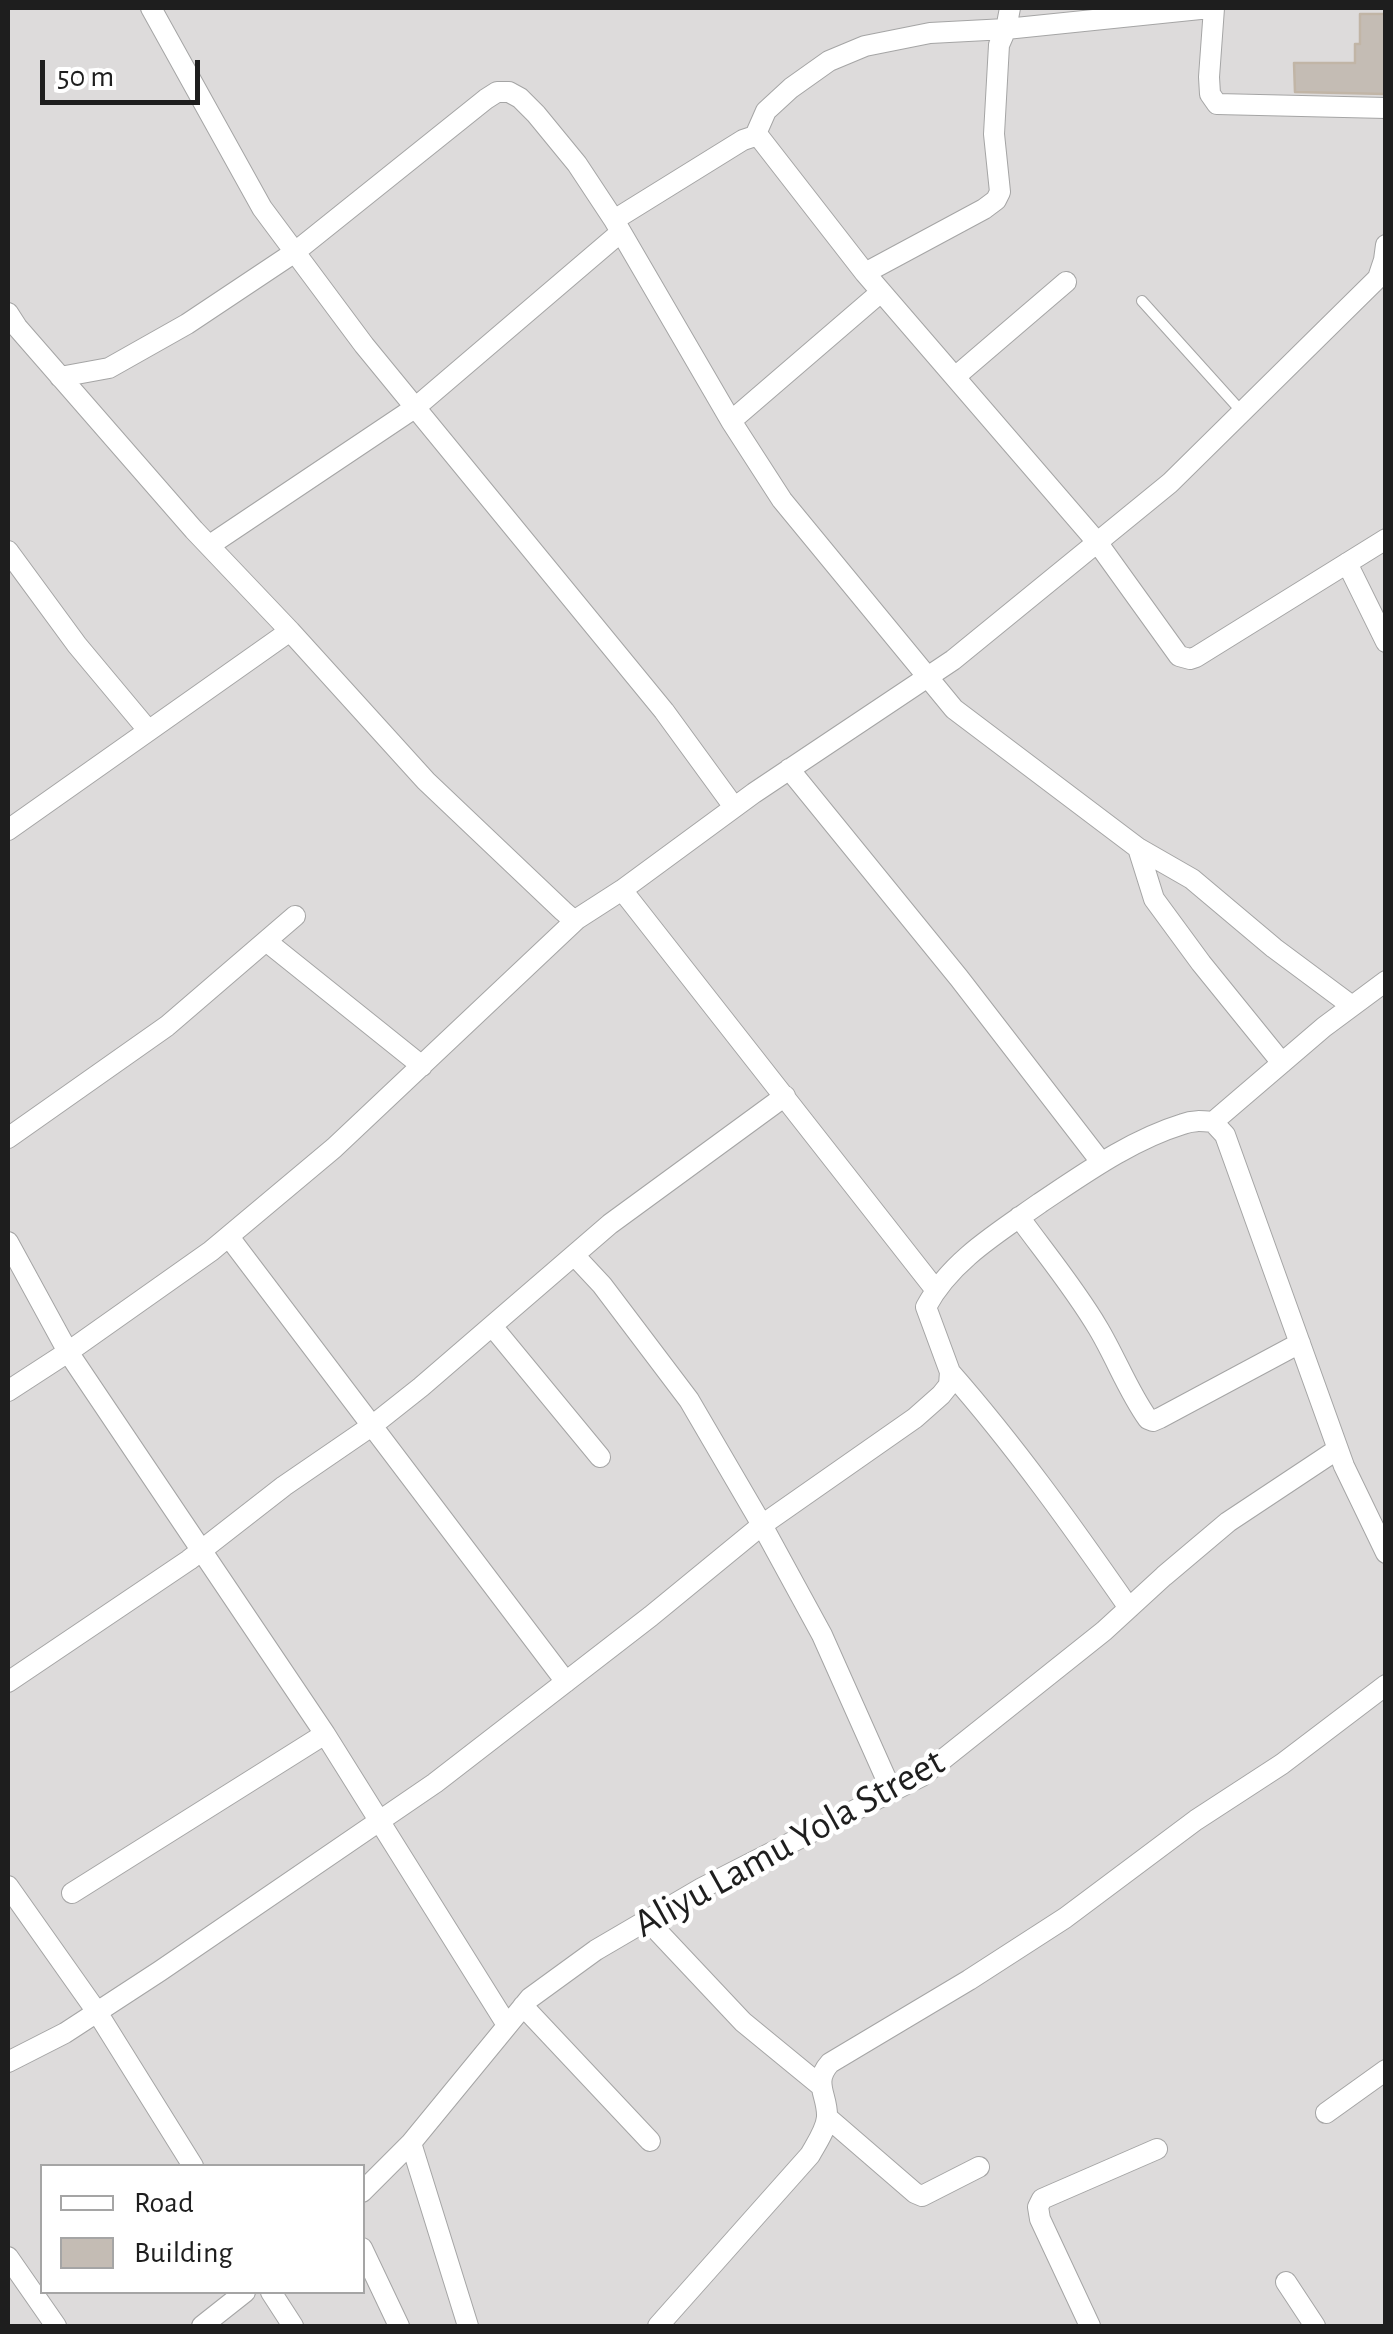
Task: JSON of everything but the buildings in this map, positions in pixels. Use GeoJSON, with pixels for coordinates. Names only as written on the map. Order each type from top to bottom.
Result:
{"type":"FeatureCollection","features":[{"type":"Feature","properties":{"kind":"street"},"geometry":{"type":"LineString","coordinates":[[151,8],[262,208],[364,345],[664,711],[734,807]]}},
{"type":"Feature","properties":{"kind":"street"},"geometry":{"type":"LineString","coordinates":[[865,272],[996,200],[1000,192],[994,134],[1000,45],[1010,8]]}},
{"type":"Feature","properties":{"kind":"street"},"geometry":{"type":"LineString","coordinates":[[755,136],[766,111],[791,88],[829,61],[865,46],[930,33],[1212,8],[1209,76],[1210,94],[1217,104],[1386,108]]}},
{"type":"Feature","properties":{"kind":"street"},"geometry":{"type":"LineString","coordinates":[[60,377],[109,368],[187,324],[295,252],[497,92],[509,92],[536,114],[576,164],[782,500],[954,709],[1138,848],[1192,879],[1274,948],[1352,1006]]}},
{"type":"Feature","properties":{"kind":"street"},"geometry":{"type":"LineString","coordinates":[[210,545],[416,407],[617,226],[743,140],[755,136],[773,152],[806,200],[881,292],[1097,542],[1179,656],[1190,660],[1386,539]]}},
{"type":"Feature","properties":{"kind":"street"},"geometry":{"type":"LineString","coordinates":[[8,1391],[229,1236],[334,1148],[577,919],[789,769],[953,660],[1170,483],[1378,278],[1384,268],[1386,244]]}},
{"type":"Feature","properties":{"kind":"street"},"geometry":{"type":"LineString","coordinates":[[955,377],[1066,282]]}},
{"type":"Feature","properties":{"kind":"street"},"geometry":{"type":"LineString","coordinates":[[731,420],[881,292]]}},
{"type":"Feature","properties":{"kind":"street"},"geometry":{"type":"LineString","coordinates":[[11,325],[426,781],[563,911],[577,919]]}},
{"type":"Feature","properties":{"kind":"street"},"geometry":{"type":"LineString","coordinates":[[8,551],[148,730]]}},
{"type":"Feature","properties":{"kind":"street"},"geometry":{"type":"LineString","coordinates":[[1347,563],[1386,642]]}},
{"type":"Feature","properties":{"kind":"street"},"geometry":{"type":"LineString","coordinates":[[8,830],[290,631]]}},
{"type":"Feature","properties":{"kind":"street"},"geometry":{"type":"LineString","coordinates":[[789,769],[959,978],[1101,1162]]}},
{"type":"Feature","properties":{"kind":"street"},"geometry":{"type":"LineString","coordinates":[[1138,848],[1154,900],[1282,1063]]}},
{"type":"Feature","properties":{"kind":"street"},"geometry":{"type":"LineString","coordinates":[[622,890],[935,1290]]}},
{"type":"Feature","properties":{"kind":"street"},"geometry":{"type":"LineString","coordinates":[[8,1138],[167,1026],[295,916]]}},
{"type":"Feature","properties":{"kind":"street"},"geometry":{"type":"LineString","coordinates":[[266,941],[422,1066]]}},
{"type":"Feature","properties":{"kind":"street"},"geometry":{"type":"LineString","coordinates":[[1213,1122],[1386,981]]}},
{"type":"Feature","properties":{"kind":"street"},"geometry":{"type":"LineString","coordinates":[[8,1682],[201,1552],[284,1486],[373,1425],[610,1224],[785,1096]]}},
{"type":"Feature","properties":{"kind":"street"},"geometry":{"type":"LineString","coordinates":[[1129,1608],[1044,1486],[950,1372],[926,1307],[935,1290],[984,1241],[1101,1162],[1196,1120],[1213,1122],[1225,1135],[1338,1450],[1380,1526],[1386,1553]]}},
{"type":"Feature","properties":{"kind":"street"},"geometry":{"type":"LineString","coordinates":[[1019,1218],[1082,1303],[1148,1419],[1160,1418],[1300,1343]]}},
{"type":"Feature","properties":{"kind":"street"},"geometry":{"type":"LineString","coordinates":[[229,1236],[566,1682]]}},
{"type":"Feature","properties":{"kind":"street"},"geometry":{"type":"LineString","coordinates":[[8,1242],[68,1352],[325,1734],[507,2025]]}},
{"type":"Feature","properties":{"kind":"street"},"geometry":{"type":"LineString","coordinates":[[574,1254],[689,1400],[822,1635],[892,1792]]}},
{"type":"Feature","properties":{"kind":"street"},"geometry":{"type":"LineString","coordinates":[[492,1326],[600,1457]]}},
{"type":"Feature","properties":{"kind":"street"},"geometry":{"type":"LineString","coordinates":[[8,2062],[98,2012],[435,1782],[762,1525],[915,1418],[949,1385],[950,1372]]}},
{"type":"Feature","properties":{"kind":"street","name":"Aliyu Lamu Yola Street"},"geometry":{"type":"LineString","coordinates":[[365,2189],[410,2143],[530,1998],[596,1950],[702,1888],[922,1776],[1104,1631],[1228,1522],[1338,1450]]}},
{"type":"Feature","properties":{"kind":"street"},"geometry":{"type":"LineString","coordinates":[[658,2326],[810,2155],[827,2118],[821,2086],[822,2072],[830,2063],[1065,1918],[1386,1685]]}},
{"type":"Feature","properties":{"kind":"street"},"geometry":{"type":"LineString","coordinates":[[72,1894],[325,1734]]}},
{"type":"Feature","properties":{"kind":"street"},"geometry":{"type":"LineString","coordinates":[[8,1886],[98,2012],[192,2164]]}},
{"type":"Feature","properties":{"kind":"street"},"geometry":{"type":"LineString","coordinates":[[647,1920],[743,2022],[821,2086]]}},
{"type":"Feature","properties":{"kind":"street"},"geometry":{"type":"LineString","coordinates":[[523,2006],[650,2142]]}},
{"type":"Feature","properties":{"kind":"street"},"geometry":{"type":"LineString","coordinates":[[1326,2113],[1386,2070]]}},
{"type":"Feature","properties":{"kind":"street"},"geometry":{"type":"LineString","coordinates":[[827,2118],[922,2196],[979,2168]]}},
{"type":"Feature","properties":{"kind":"street"},"geometry":{"type":"LineString","coordinates":[[410,2143],[468,2326]]}},
{"type":"Feature","properties":{"kind":"street"},"geometry":{"type":"LineString","coordinates":[[1090,2326],[1038,2207],[1042,2199],[1157,2149]]}},
{"type":"Feature","properties":{"kind":"street"},"geometry":{"type":"LineString","coordinates":[[365,2254],[399,2326]]}},
{"type":"Feature","properties":{"kind":"street"},"geometry":{"type":"LineString","coordinates":[[8,2258],[56,2326]]}},
{"type":"Feature","properties":{"kind":"street"},"geometry":{"type":"LineString","coordinates":[[1286,2282],[1315,2326]]}},
{"type":"Feature","properties":{"kind":"street"},"geometry":{"type":"LineString","coordinates":[[202,2326],[242,2294]]}},
{"type":"Feature","properties":{"kind":"street"},"geometry":{"type":"LineString","coordinates":[[272,2294],[293,2326]]}},
{"type":"Feature","properties":{"kind":"lane"},"geometry":{"type":"LineString","coordinates":[[1142,301],[1242,412]]}},
{"type":"Feature","properties":{"kind":"shaded area"},"geometry":{"type":"Polygon","coordinates":[[[8,8],[1385,8],[1385,2326],[8,2326],[8,8]]]}}]}
